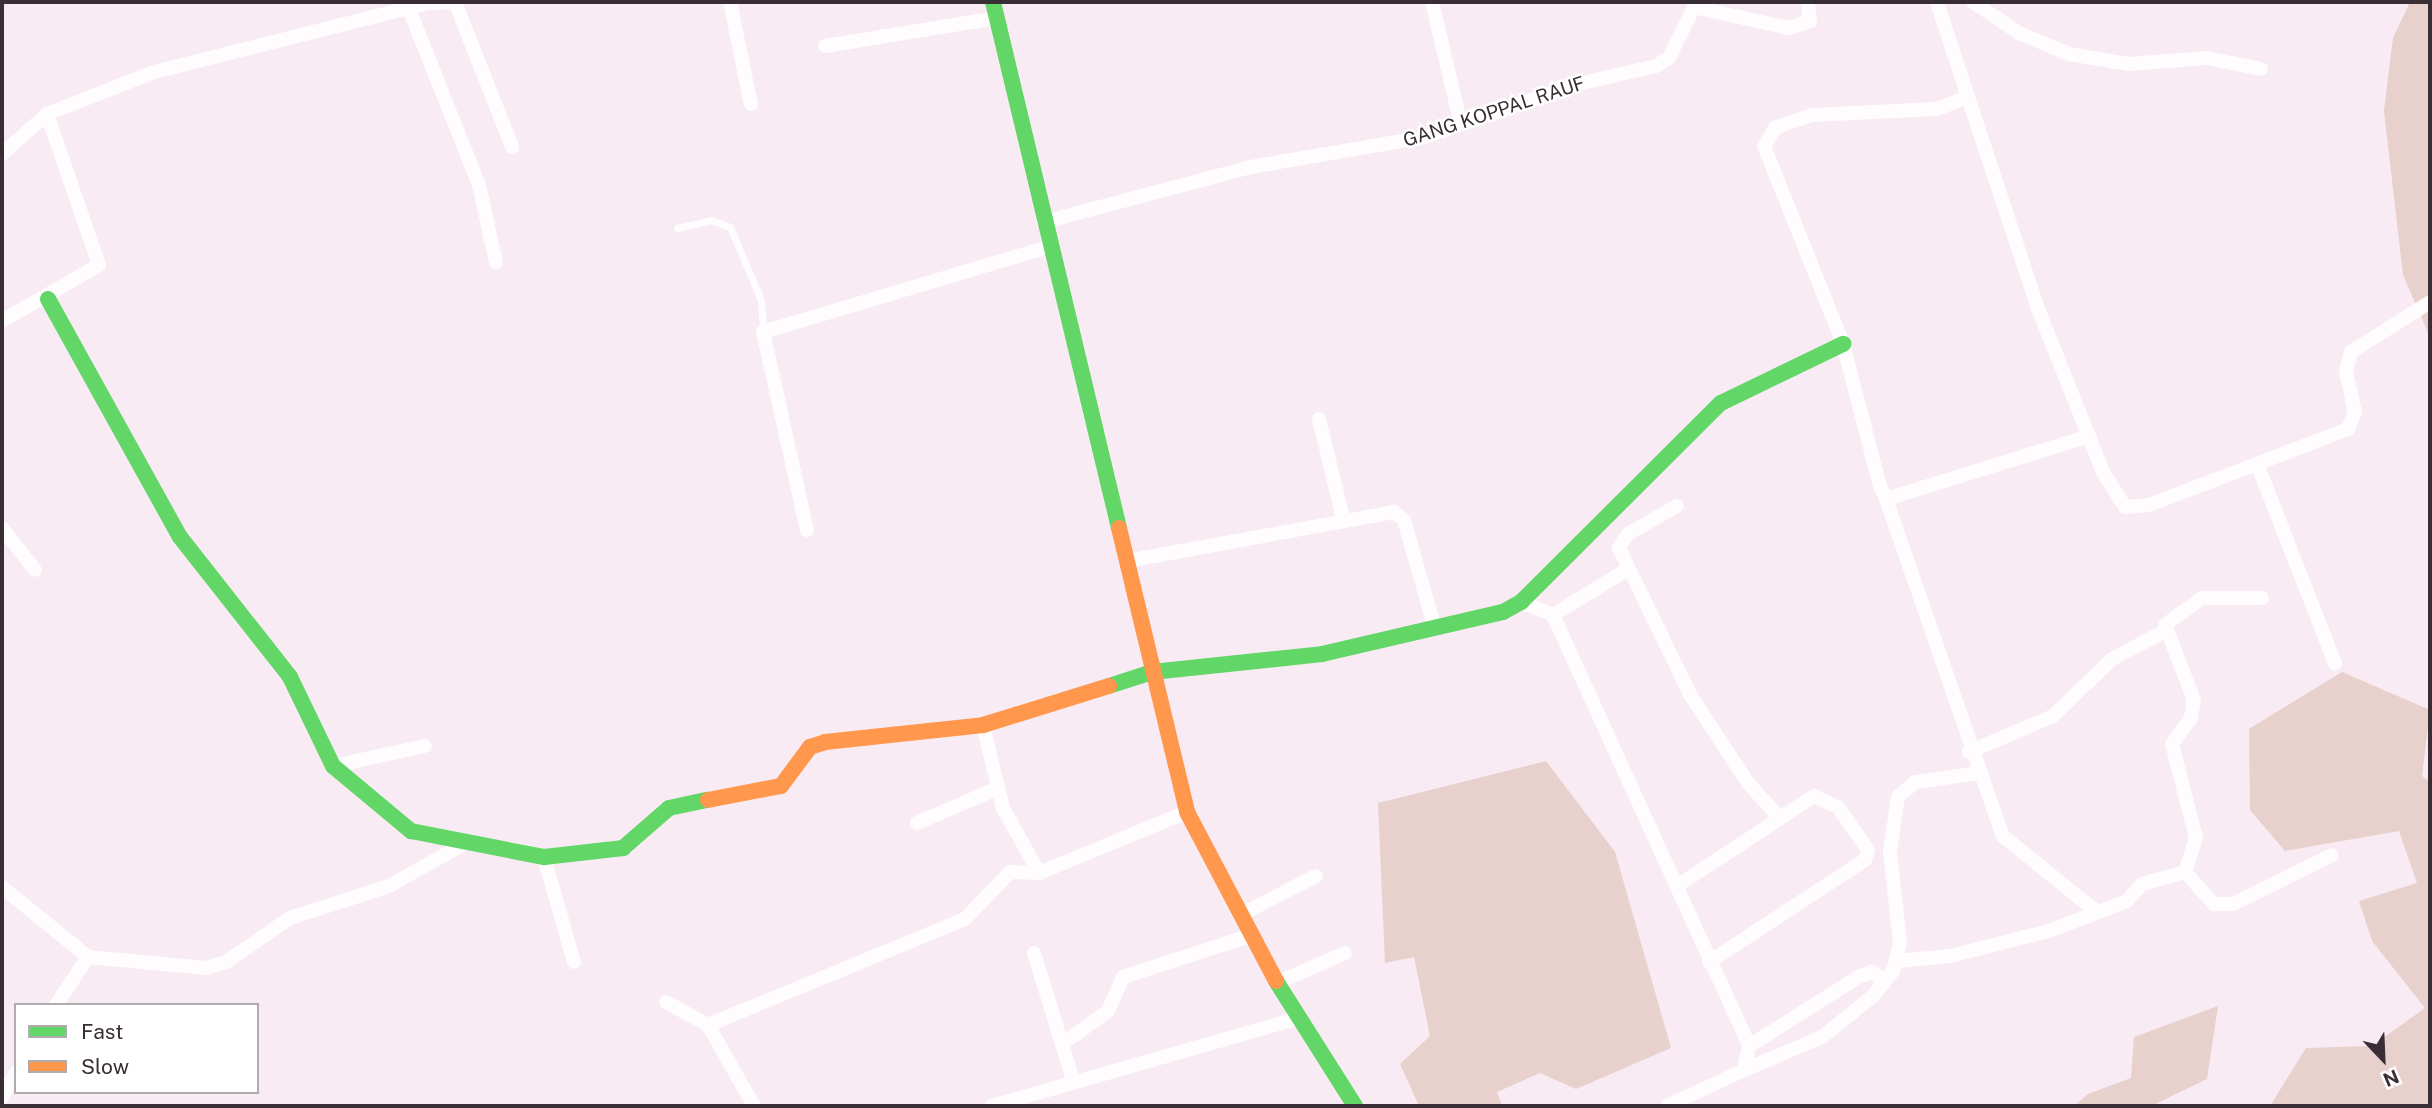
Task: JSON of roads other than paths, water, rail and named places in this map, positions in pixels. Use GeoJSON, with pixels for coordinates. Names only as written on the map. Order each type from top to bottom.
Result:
{"type":"FeatureCollection","features":[{"type":"Feature","properties":{"kind":"street"},"geometry":{"type":"LineString","coordinates":[[2,154],[47,114],[203,58],[409,9],[428,2],[455,2],[512,147]]}},
{"type":"Feature","properties":{"kind":"street"},"geometry":{"type":"LineString","coordinates":[[730,2],[751,104]]}},
{"type":"Feature","properties":{"kind":"street"},"geometry":{"type":"LineString","coordinates":[[1432,2],[1461,125]]}},
{"type":"Feature","properties":{"kind":"street","name":"GANG KOPPAL RAUF"},"geometry":{"type":"LineString","coordinates":[[1044,222],[1251,167],[1400,143],[1461,125],[1578,84],[1656,66],[1670,58],[1688,4],[1789,28],[1810,21],[1808,2]]}},
{"type":"Feature","properties":{"kind":"street"},"geometry":{"type":"LineString","coordinates":[[1937,2],[2037,306],[2089,436],[2125,507],[2148,505],[2223,473],[2258,466],[2348,429],[2355,412],[2346,371],[2351,352],[2430,302]]}},
{"type":"Feature","properties":{"kind":"street"},"geometry":{"type":"LineString","coordinates":[[1973,2],[2019,33],[2070,54],[2129,64],[2207,58],[2261,69]]}},
{"type":"Feature","properties":{"kind":"street"},"geometry":{"type":"LineString","coordinates":[[409,9],[479,185],[496,261]]}},
{"type":"Feature","properties":{"kind":"street"},"geometry":{"type":"LineString","coordinates":[[825,46],[994,10],[1187,812],[1296,1019],[1355,1106]]}},
{"type":"Feature","properties":{"kind":"street"},"geometry":{"type":"LineString","coordinates":[[1968,97],[1936,109],[1812,115],[1767,135],[1767,159],[1843,344],[1886,499],[1969,752],[1980,773],[2003,836],[2097,912]]}},
{"type":"Feature","properties":{"kind":"street"},"geometry":{"type":"LineString","coordinates":[[2,321],[48,299],[99,265],[47,114]]}},
{"type":"Feature","properties":{"kind":"street"},"geometry":{"type":"LineString","coordinates":[[807,530],[763,332],[1049,247]]}},
{"type":"Feature","properties":{"kind":"street"},"geometry":{"type":"LineString","coordinates":[[48,299],[180,537],[290,677],[332,766],[411,831],[462,845],[544,857],[623,848],[669,808],[781,786],[816,744],[915,728],[983,725],[1152,672],[1322,654],[1435,629],[1521,602],[1721,403],[1843,344]]}},
{"type":"Feature","properties":{"kind":"street"},"geometry":{"type":"LineString","coordinates":[[1319,419],[1343,518]]}},
{"type":"Feature","properties":{"kind":"street"},"geometry":{"type":"LineString","coordinates":[[1886,499],[2089,436]]}},
{"type":"Feature","properties":{"kind":"street"},"geometry":{"type":"LineString","coordinates":[[2258,466],[2334,664]]}},
{"type":"Feature","properties":{"kind":"street"},"geometry":{"type":"LineString","coordinates":[[1677,506],[1620,541],[1628,569],[1691,696],[1748,783],[1779,817]]}},
{"type":"Feature","properties":{"kind":"street"},"geometry":{"type":"LineString","coordinates":[[1127,561],[1343,518],[1400,515],[1435,629]]}},
{"type":"Feature","properties":{"kind":"street"},"geometry":{"type":"LineString","coordinates":[[2,528],[35,570]]}},
{"type":"Feature","properties":{"kind":"street"},"geometry":{"type":"LineString","coordinates":[[1553,615],[1628,569]]}},
{"type":"Feature","properties":{"kind":"street"},"geometry":{"type":"LineString","coordinates":[[2185,872],[2196,838],[2172,744],[2191,718],[2194,700],[2165,631],[2167,619],[2202,598],[2262,598]]}},
{"type":"Feature","properties":{"kind":"street"},"geometry":{"type":"LineString","coordinates":[[1521,602],[1553,615],[1749,1046],[1744,1070]]}},
{"type":"Feature","properties":{"kind":"street"},"geometry":{"type":"LineString","coordinates":[[1969,752],[2053,716],[2112,659],[2165,631]]}},
{"type":"Feature","properties":{"kind":"street"},"geometry":{"type":"LineString","coordinates":[[983,725],[996,789],[1039,873]]}},
{"type":"Feature","properties":{"kind":"street"},"geometry":{"type":"LineString","coordinates":[[332,766],[425,746]]}},
{"type":"Feature","properties":{"kind":"street"},"geometry":{"type":"LineString","coordinates":[[1667,1106],[1822,1037],[1885,980],[1898,961],[1890,852],[1898,797],[1915,782],[1980,773]]}},
{"type":"Feature","properties":{"kind":"street"},"geometry":{"type":"LineString","coordinates":[[917,823],[996,789]]}},
{"type":"Feature","properties":{"kind":"street"},"geometry":{"type":"LineString","coordinates":[[1677,886],[1779,817],[1821,796],[1838,807],[1867,857],[1709,962]]}},
{"type":"Feature","properties":{"kind":"street"},"geometry":{"type":"LineString","coordinates":[[708,1025],[965,919],[1010,872],[1039,873],[1187,812]]}},
{"type":"Feature","properties":{"kind":"street"},"geometry":{"type":"LineString","coordinates":[[2,887],[88,957],[206,968],[226,962],[290,918],[389,886],[462,845]]}},
{"type":"Feature","properties":{"kind":"street"},"geometry":{"type":"LineString","coordinates":[[2185,872],[2223,906],[2333,855]]}},
{"type":"Feature","properties":{"kind":"street"},"geometry":{"type":"LineString","coordinates":[[544,857],[574,962]]}},
{"type":"Feature","properties":{"kind":"street"},"geometry":{"type":"LineString","coordinates":[[1898,961],[1950,956],[2097,912],[2127,901],[2142,884],[2185,872]]}},
{"type":"Feature","properties":{"kind":"street"},"geometry":{"type":"LineString","coordinates":[[1242,914],[1316,876]]}},
{"type":"Feature","properties":{"kind":"street"},"geometry":{"type":"LineString","coordinates":[[1062,1044],[1108,1011],[1123,977],[1252,934]]}},
{"type":"Feature","properties":{"kind":"street"},"geometry":{"type":"LineString","coordinates":[[1034,953],[1074,1083]]}},
{"type":"Feature","properties":{"kind":"street"},"geometry":{"type":"LineString","coordinates":[[1277,983],[1345,953]]}},
{"type":"Feature","properties":{"kind":"street"},"geometry":{"type":"LineString","coordinates":[[57,1003],[88,957]]}},
{"type":"Feature","properties":{"kind":"street"},"geometry":{"type":"LineString","coordinates":[[1749,1046],[1860,976],[1872,972],[1885,980]]}},
{"type":"Feature","properties":{"kind":"street"},"geometry":{"type":"LineString","coordinates":[[666,1002],[708,1025],[754,1106]]}},
{"type":"Feature","properties":{"kind":"street"},"geometry":{"type":"LineString","coordinates":[[992,1106],[1296,1019]]}},
{"type":"Feature","properties":{"kind":"street"},"geometry":{"type":"LineString","coordinates":[[2,1097],[14,1076]]}},
{"type":"Feature","properties":{"kind":"lane"},"geometry":{"type":"LineString","coordinates":[[677,228],[711,219],[730,226],[761,300],[763,332]]}}]}
